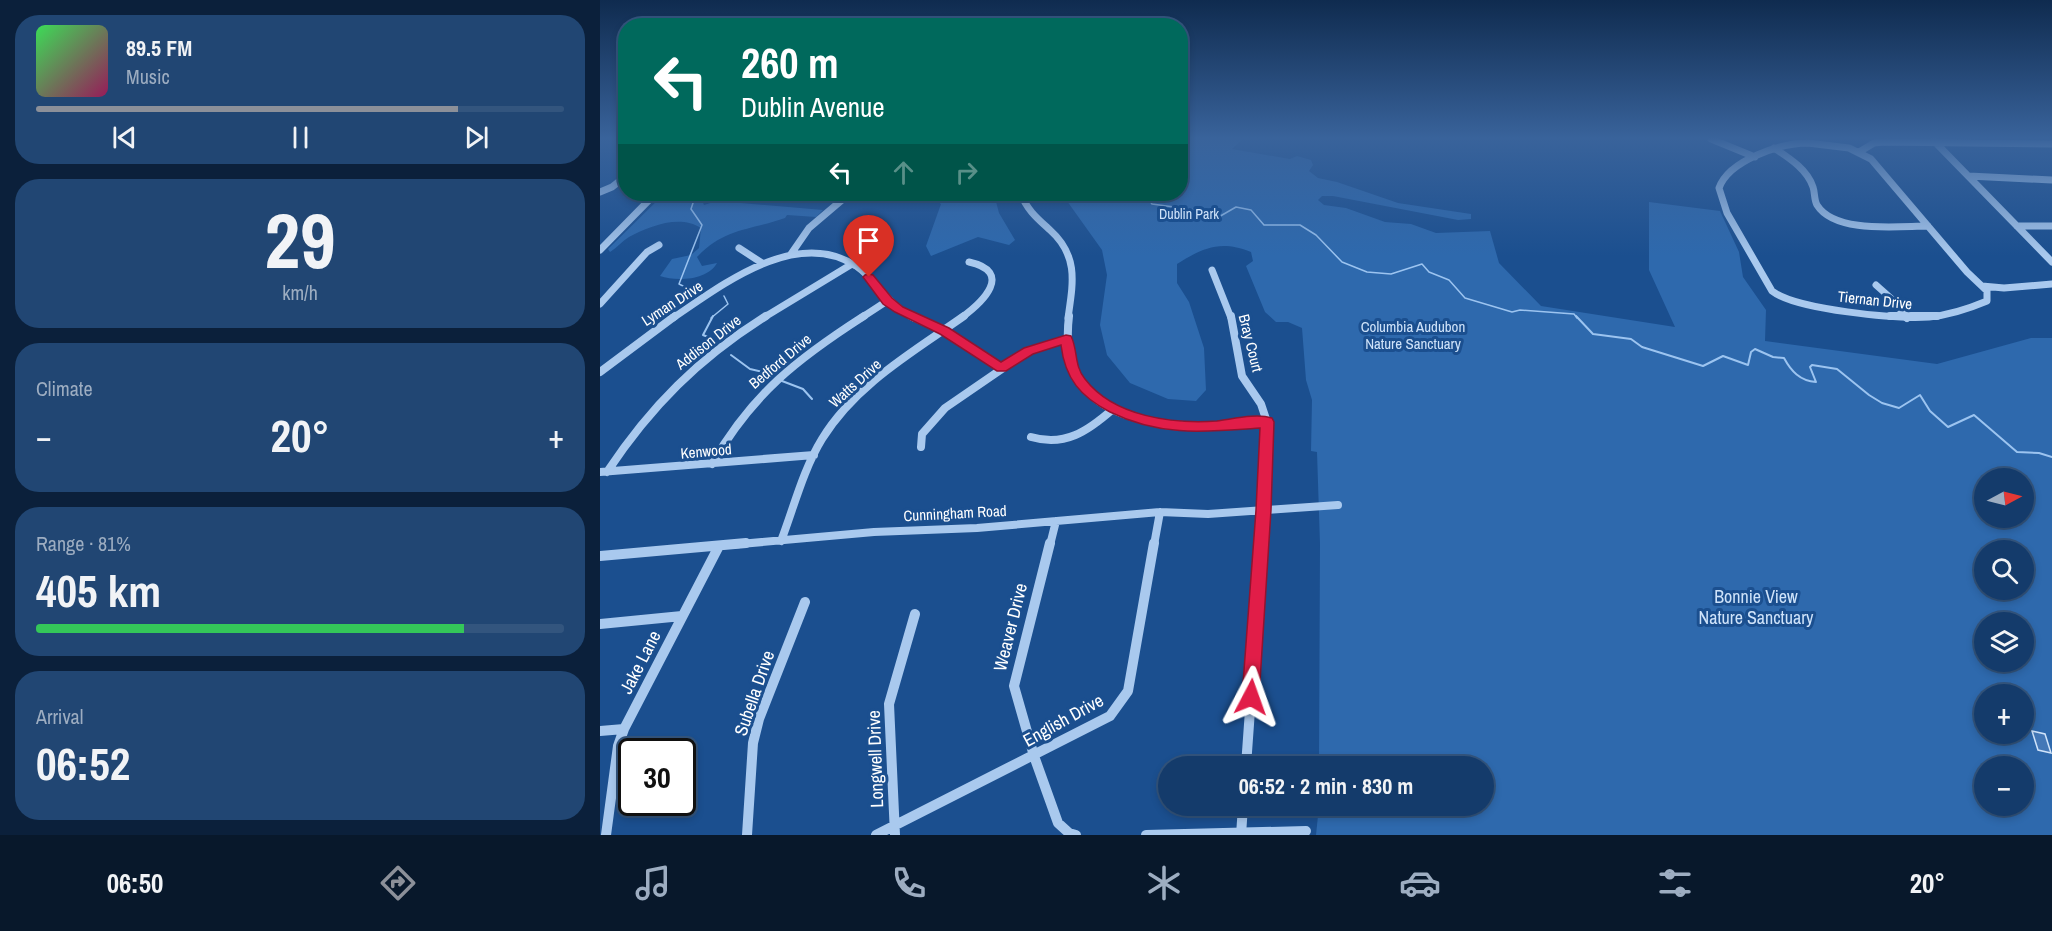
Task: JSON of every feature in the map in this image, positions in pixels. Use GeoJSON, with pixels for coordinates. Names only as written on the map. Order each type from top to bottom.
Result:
{"type":"FeatureCollection","features":[{"type":"Feature","properties":{"kind":"street","name":"Tiernan Drive"},"geometry":{"type":"LineString","coordinates":[[1724,178],[1720,181],[1719,189],[1733,225],[1751,252],[1763,281],[1778,296],[1801,305],[1907,318],[1942,315],[1982,303],[1989,298],[1985,289]]}},
{"type":"Feature","properties":{"kind":"street"},"geometry":{"type":"LineString","coordinates":[[1809,178],[1815,191],[1815,202],[1820,209],[1838,221],[1861,226],[1928,226]]}},
{"type":"Feature","properties":{"kind":"street"},"geometry":{"type":"LineString","coordinates":[[1887,178],[1985,289],[2002,290],[2052,284]]}},
{"type":"Feature","properties":{"kind":"street"},"geometry":{"type":"LineString","coordinates":[[1971,178],[2052,262]]}},
{"type":"Feature","properties":{"kind":"street"},"geometry":{"type":"LineString","coordinates":[[2010,178],[2052,180]]}},
{"type":"Feature","properties":{"kind":"street"},"geometry":{"type":"LineString","coordinates":[[600,192],[618,182]]}},
{"type":"Feature","properties":{"kind":"street"},"geometry":{"type":"LineString","coordinates":[[600,250],[648,201]]}},
{"type":"Feature","properties":{"kind":"street"},"geometry":{"type":"LineString","coordinates":[[841,201],[809,228],[791,254],[829,258],[852,264],[869,277],[887,301],[899,310],[944,331],[1001,368]]}},
{"type":"Feature","properties":{"kind":"street"},"geometry":{"type":"LineString","coordinates":[[1026,201],[1034,214],[1057,234],[1070,257],[1073,286],[1066,339],[1070,363],[1080,382],[1095,398],[1138,420],[1163,425],[1202,427],[1267,422],[1264,510],[1247,756]]}},
{"type":"Feature","properties":{"kind":"street"},"geometry":{"type":"LineString","coordinates":[[2017,226],[2052,226]]}},
{"type":"Feature","properties":{"kind":"street"},"geometry":{"type":"LineString","coordinates":[[600,304],[647,252],[659,245]]}},
{"type":"Feature","properties":{"kind":"street"},"geometry":{"type":"LineString","coordinates":[[739,248],[762,263]]}},
{"type":"Feature","properties":{"kind":"street","name":"Lyman Drive"},"geometry":{"type":"LineString","coordinates":[[600,371],[674,316],[762,263],[791,254]]}},
{"type":"Feature","properties":{"kind":"street"},"geometry":{"type":"LineString","coordinates":[[944,331],[979,306],[987,297],[991,287],[990,272],[981,264],[969,262]]}},
{"type":"Feature","properties":{"kind":"street","name":"Addison Drive"},"geometry":{"type":"LineString","coordinates":[[603,472],[650,412],[698,364],[753,324],[852,264]]}},
{"type":"Feature","properties":{"kind":"street","name":"Bray Court"},"geometry":{"type":"LineString","coordinates":[[1212,270],[1233,322],[1242,376],[1261,404],[1267,422]]}},
{"type":"Feature","properties":{"kind":"street"},"geometry":{"type":"LineString","coordinates":[[1876,285],[1894,301],[1907,318]]}},
{"type":"Feature","properties":{"kind":"street","name":"Bedford Drive"},"geometry":{"type":"LineString","coordinates":[[712,464],[724,439],[740,416],[780,375],[808,352],[887,301]]}},
{"type":"Feature","properties":{"kind":"street","name":"Watts Drive"},"geometry":{"type":"LineString","coordinates":[[781,541],[814,455],[835,420],[862,390],[944,331]]}},
{"type":"Feature","properties":{"kind":"street"},"geometry":{"type":"LineString","coordinates":[[921,447],[922,434],[945,408],[1028,351],[1066,339]]}},
{"type":"Feature","properties":{"kind":"street"},"geometry":{"type":"LineString","coordinates":[[1031,437],[1042,442],[1076,437],[1094,427],[1113,409]]}},
{"type":"Feature","properties":{"kind":"street","name":"Kenwood"},"geometry":{"type":"LineString","coordinates":[[603,472],[814,455]]}},
{"type":"Feature","properties":{"kind":"street","name":"Cunningham Road"},"geometry":{"type":"LineString","coordinates":[[600,555],[1160,512],[1208,514],[1338,505]]}},
{"type":"Feature","properties":{"kind":"street","name":"English Drive"},"geometry":{"type":"LineString","coordinates":[[876,835],[895,830],[1110,716],[1120,705],[1128,691],[1160,512]]}},
{"type":"Feature","properties":{"kind":"street","name":"Weaver Drive"},"geometry":{"type":"LineString","coordinates":[[1056,521],[1014,686],[1034,756],[1058,823],[1069,833],[1076,835]]}},
{"type":"Feature","properties":{"kind":"street","name":"Jake Lane"},"geometry":{"type":"LineString","coordinates":[[606,835],[618,746],[624,729],[719,546]]}},
{"type":"Feature","properties":{"kind":"street","name":"Subella Drive"},"geometry":{"type":"LineString","coordinates":[[747,835],[753,743],[805,602]]}},
{"type":"Feature","properties":{"kind":"street","name":"Longwell Drive"},"geometry":{"type":"LineString","coordinates":[[895,830],[889,704],[915,614]]}},
{"type":"Feature","properties":{"kind":"street"},"geometry":{"type":"LineString","coordinates":[[600,624],[682,616]]}},
{"type":"Feature","properties":{"kind":"street"},"geometry":{"type":"LineString","coordinates":[[600,731],[624,729]]}},
{"type":"Feature","properties":{"kind":"street"},"geometry":{"type":"LineString","coordinates":[[1241,833],[1242,816]]}},
{"type":"Feature","properties":{"kind":"street"},"geometry":{"type":"LineString","coordinates":[[1146,835],[1306,831]]}},
{"type":"Feature","properties":{"kind":"green space","name":"Bonnie View Nature Sanctuary"},"geometry":{"type":"Polygon","coordinates":[[[1188,178],[1318,178],[1337,182],[1398,203],[1471,214],[1471,219],[1458,220],[1333,196],[1322,196],[1318,200],[1324,205],[1346,208],[1385,222],[1411,224],[1436,233],[1490,231],[1499,263],[1541,306],[1675,327],[1649,270],[1649,202],[1720,211],[1739,252],[1743,277],[1766,310],[1765,341],[1937,364],[2031,338],[2052,338],[2052,835],[1316,835],[1318,816],[1494,816],[1494,756],[1319,756],[1320,544],[1317,452],[1311,451],[1312,400],[1306,380],[1302,328],[1288,322],[1276,322],[1265,312],[1246,266],[1253,261],[1251,252],[1231,246],[1222,246],[1196,253],[1177,264],[1177,283],[1189,302],[1204,348],[1206,390],[1196,401],[1168,399],[1130,383],[1107,355],[1100,325],[1107,275],[1102,250],[1067,201],[1188,201],[1188,178]]]}},
{"type":"Feature","properties":{"kind":"green space"},"geometry":{"type":"Polygon","coordinates":[[[657,201],[702,201],[704,205],[717,201],[823,210],[816,217],[787,215],[785,218],[717,240],[697,257],[702,266],[717,263],[707,273],[692,278],[675,279],[660,276],[672,259],[691,255],[699,248],[701,228],[693,224],[665,223],[629,237],[610,252],[608,249],[657,201]]]}},
{"type":"Feature","properties":{"kind":"green space"},"geometry":{"type":"Polygon","coordinates":[[[937,201],[996,201],[999,213],[1015,240],[1009,245],[978,237],[931,256],[926,246],[941,204],[937,201]]]}},
{"type":"Feature","properties":{"kind":"building"},"geometry":{"type":"Polygon","coordinates":[[[2034,731],[2045,734],[2051,753],[2038,750],[2034,731]]]}},
{"type":"Feature","properties":{"kind":"waterway"},"geometry":{"type":"LineString","coordinates":[[691,290],[679,284],[702,225],[691,209],[694,201]]}},
{"type":"Feature","properties":{"kind":"waterway"},"geometry":{"type":"LineString","coordinates":[[1150,201],[1152,204],[1203,211],[1206,216],[1217,218],[1236,207],[1251,210],[1264,225],[1300,225],[1316,235],[1342,262],[1367,272],[1391,274],[1422,264],[1429,272],[1449,280],[1465,298],[1512,312],[1520,310],[1574,314],[1577,318]]}},
{"type":"Feature","properties":{"kind":"waterway"},"geometry":{"type":"LineString","coordinates":[[713,317],[728,304],[724,296]]}},
{"type":"Feature","properties":{"kind":"waterway"},"geometry":{"type":"LineString","coordinates":[[1576,316],[1593,334],[1631,339],[1642,347],[1703,366],[1723,356],[1748,365],[1751,352],[1755,349],[1773,357],[1784,358],[1790,367],[1805,380],[1816,382],[1810,367],[1812,365],[1837,369],[1882,403],[1899,408],[1920,395],[1930,411],[1948,427],[1974,415],[2017,452],[2039,453],[2052,457]]}},
{"type":"Feature","properties":{"kind":"waterway"},"geometry":{"type":"LineString","coordinates":[[713,317],[703,335],[713,339]]}},
{"type":"Feature","properties":{"kind":"waterway"},"geometry":{"type":"LineString","coordinates":[[731,355],[750,369],[767,373]]}},
{"type":"Feature","properties":{"kind":"waterway"},"geometry":{"type":"LineString","coordinates":[[782,381],[803,389],[812,399]]}},
{"type":"Feature","properties":{"kind":"route"},"geometry":{"type":"LineString","coordinates":[[869,277],[887,301],[899,310],[944,331],[972,347],[1001,368],[1028,351],[1066,339],[1070,363],[1080,382],[1095,398],[1138,420],[1163,425],[1202,427],[1267,422],[1264,510],[1251,697]]}},
{"type":"Feature","properties":{"kind":"park label","name":"Dublin Park"},"geometry":{"type":"Point","coordinates":[1189,214]}},
{"type":"Feature","properties":{"kind":"park label","name":"Columbia Audubon Nature Sanctuary"},"geometry":{"type":"Point","coordinates":[1413,334]}}]}
